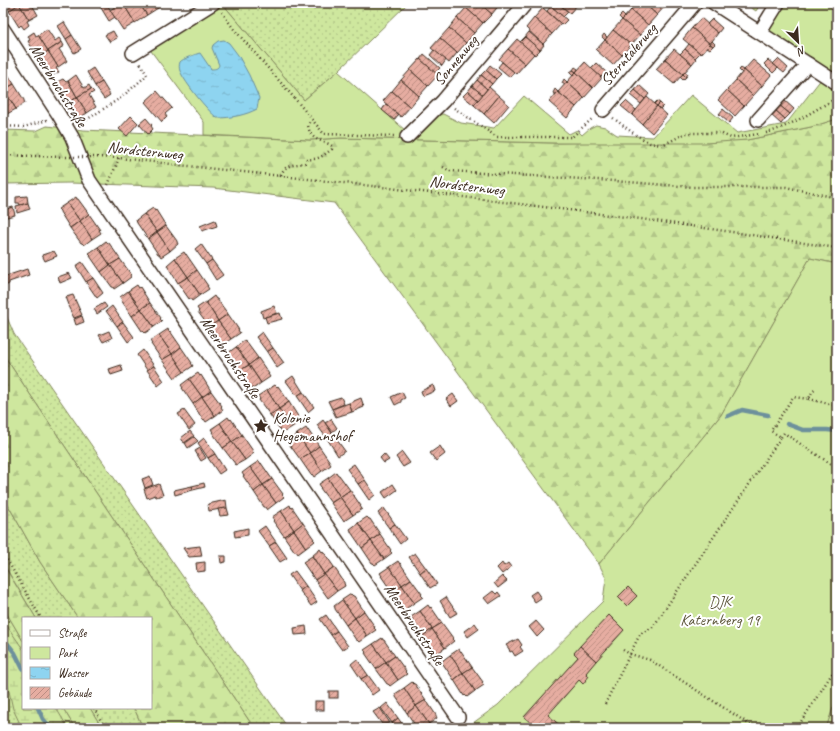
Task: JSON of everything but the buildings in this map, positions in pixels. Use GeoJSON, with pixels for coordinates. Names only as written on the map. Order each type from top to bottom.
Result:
{"type":"FeatureCollection","features":[{"type":"Feature","properties":{"kind":"street","name":"Sonnenweg"},"geometry":{"type":"LineString","coordinates":[[408,137],[443,101],[526,3]]}},
{"type":"Feature","properties":{"kind":"street","name":"Sterntalerweg"},"geometry":{"type":"LineString","coordinates":[[603,110],[695,3]]}},
{"type":"Feature","properties":{"kind":"street"},"geometry":{"type":"LineString","coordinates":[[714,3],[837,83]]}},
{"type":"Feature","properties":{"kind":"street"},"geometry":{"type":"LineString","coordinates":[[760,32],[778,3]]}},
{"type":"Feature","properties":{"kind":"street"},"geometry":{"type":"LineString","coordinates":[[133,53],[216,6]]}},
{"type":"Feature","properties":{"kind":"street","name":"Meerbruchstraße"},"geometry":{"type":"LineString","coordinates":[[3,29],[72,137],[89,180],[458,717]]}},
{"type":"Feature","properties":{"kind":"street"},"geometry":{"type":"LineString","coordinates":[[758,120],[808,64]]}},
{"type":"Feature","properties":{"kind":"path"},"geometry":{"type":"LineString","coordinates":[[216,6],[324,134],[408,137]]}},
{"type":"Feature","properties":{"kind":"path"},"geometry":{"type":"LineString","coordinates":[[72,137],[82,122],[122,97],[147,75],[133,53]]}},
{"type":"Feature","properties":{"kind":"path"},"geometry":{"type":"LineString","coordinates":[[443,101],[497,137],[572,137],[603,110],[636,135],[650,143],[661,145],[671,142],[686,133],[720,133],[731,138],[755,136],[779,129],[837,98]]}},
{"type":"Feature","properties":{"kind":"path"},"geometry":{"type":"LineString","coordinates":[[3,126],[24,127],[43,122],[59,115]]}},
{"type":"Feature","properties":{"kind":"path"},"geometry":{"type":"LineString","coordinates":[[281,176],[283,171],[288,166],[305,163],[307,159],[318,159],[332,149],[332,146],[313,137],[309,133],[308,125],[312,120]]}},
{"type":"Feature","properties":{"kind":"path","name":"Nordsternweg"},"geometry":{"type":"LineString","coordinates":[[3,154],[119,158],[390,188],[641,219],[837,248]]}},
{"type":"Feature","properties":{"kind":"path"},"geometry":{"type":"LineString","coordinates":[[103,200],[119,158]]}},
{"type":"Feature","properties":{"kind":"path"},"geometry":{"type":"LineString","coordinates":[[443,166],[450,171],[614,180],[693,187],[786,188],[837,198]]}},
{"type":"Feature","properties":{"kind":"path"},"geometry":{"type":"LineString","coordinates":[[809,399],[812,392],[816,389]]}},
{"type":"Feature","properties":{"kind":"path"},"geometry":{"type":"LineString","coordinates":[[781,437],[771,431],[793,397],[809,399],[837,406]]}},
{"type":"Feature","properties":{"kind":"path"},"geometry":{"type":"LineString","coordinates":[[605,704],[640,634],[653,626],[784,433],[837,468]]}},
{"type":"Feature","properties":{"kind":"path"},"geometry":{"type":"LineString","coordinates":[[3,553],[40,617]]}},
{"type":"Feature","properties":{"kind":"path"},"geometry":{"type":"LineString","coordinates":[[622,650],[650,660],[755,728]]}},
{"type":"Feature","properties":{"kind":"path"},"geometry":{"type":"LineString","coordinates":[[797,728],[837,666]]}},
{"type":"Feature","properties":{"kind":"path"},"geometry":{"type":"LineString","coordinates":[[95,709],[105,728]]}},
{"type":"Feature","properties":{"kind":"green space"},"geometry":{"type":"Polygon","coordinates":[[[209,3],[222,3],[304,100],[338,71],[406,131],[436,115],[443,114],[461,123],[494,128],[524,96],[569,134],[577,130],[582,135],[596,125],[605,127],[617,135],[653,137],[691,95],[737,133],[786,124],[822,78],[837,87],[837,119],[811,127],[747,140],[705,143],[554,143],[341,138],[310,140],[204,135],[204,122],[145,43],[209,3]]]}},
{"type":"Feature","properties":{"kind":"green space"},"geometry":{"type":"Polygon","coordinates":[[[222,3],[408,3],[338,71],[304,100],[222,3]]]}},
{"type":"Feature","properties":{"kind":"green space"},"geometry":{"type":"Polygon","coordinates":[[[744,3],[761,3],[756,11],[744,3]]]}},
{"type":"Feature","properties":{"kind":"green space"},"geometry":{"type":"Polygon","coordinates":[[[783,3],[837,3],[837,81],[763,34],[783,3]]]}},
{"type":"Feature","properties":{"kind":"green space"},"geometry":{"type":"Polygon","coordinates":[[[837,119],[837,264],[810,258],[721,415],[599,564],[334,203],[213,188],[70,183],[3,184],[3,130],[36,131],[47,126],[83,130],[310,140],[341,138],[554,143],[747,140],[811,127],[837,119]]]}},
{"type":"Feature","properties":{"kind":"green space","name":"DJK Katernberg 19"},"geometry":{"type":"Polygon","coordinates":[[[810,258],[837,264],[837,696],[826,728],[466,728],[498,705],[603,601],[606,578],[599,564],[721,415],[810,258]]]}},
{"type":"Feature","properties":{"kind":"green space"},"geometry":{"type":"Polygon","coordinates":[[[3,308],[14,334],[288,728],[254,728],[3,354],[3,308]]]}},
{"type":"Feature","properties":{"kind":"green space"},"geometry":{"type":"Polygon","coordinates":[[[3,354],[254,728],[143,728],[134,709],[152,709],[152,617],[77,617],[40,562],[3,496],[3,354]]]}},
{"type":"Feature","properties":{"kind":"green space"},"geometry":{"type":"Polygon","coordinates":[[[3,496],[40,562],[77,617],[35,617],[3,563],[3,496]]]}},
{"type":"Feature","properties":{"kind":"green space"},"geometry":{"type":"Polygon","coordinates":[[[3,564],[35,617],[22,617],[22,639],[3,607],[3,564]]]}},
{"type":"Feature","properties":{"kind":"green space"},"geometry":{"type":"Polygon","coordinates":[[[3,607],[22,639],[22,709],[64,709],[75,728],[3,728],[3,607]]]}},
{"type":"Feature","properties":{"kind":"green space"},"geometry":{"type":"Polygon","coordinates":[[[3,620],[22,648],[22,709],[57,709],[68,728],[22,728],[13,709],[6,678],[3,672],[3,620]]]}},
{"type":"Feature","properties":{"kind":"green space"},"geometry":{"type":"Polygon","coordinates":[[[837,696],[837,728],[826,728],[836,698],[837,696]]]}},
{"type":"Feature","properties":{"kind":"green space"},"geometry":{"type":"Polygon","coordinates":[[[64,709],[91,709],[102,728],[75,728],[64,709]]]}},
{"type":"Feature","properties":{"kind":"green space"},"geometry":{"type":"Polygon","coordinates":[[[91,709],[134,709],[143,728],[102,728],[91,709]]]}},
{"type":"Feature","properties":{"kind":"water"},"geometry":{"type":"Polygon","coordinates":[[[224,40],[229,43],[238,55],[259,98],[257,109],[253,111],[238,116],[217,118],[191,89],[180,71],[179,65],[183,59],[200,53],[211,69],[217,68],[219,65],[212,48],[218,41],[224,40]]]}},
{"type":"Feature","properties":{"kind":"waterway"},"geometry":{"type":"LineString","coordinates":[[728,416],[742,410],[768,415]]}},
{"type":"Feature","properties":{"kind":"waterway"},"geometry":{"type":"LineString","coordinates":[[787,424],[803,430],[837,431]]}},
{"type":"Feature","properties":{"kind":"waterway"},"geometry":{"type":"LineString","coordinates":[[3,638],[15,653],[22,667]]}},
{"type":"Feature","properties":{"kind":"waterway"},"geometry":{"type":"LineString","coordinates":[[38,709],[43,719],[51,728]]}},
{"type":"Feature","properties":{"kind":"place","name":"Kolonie Hegemannshof"},"geometry":{"type":"Point","coordinates":[261,426]}}]}
